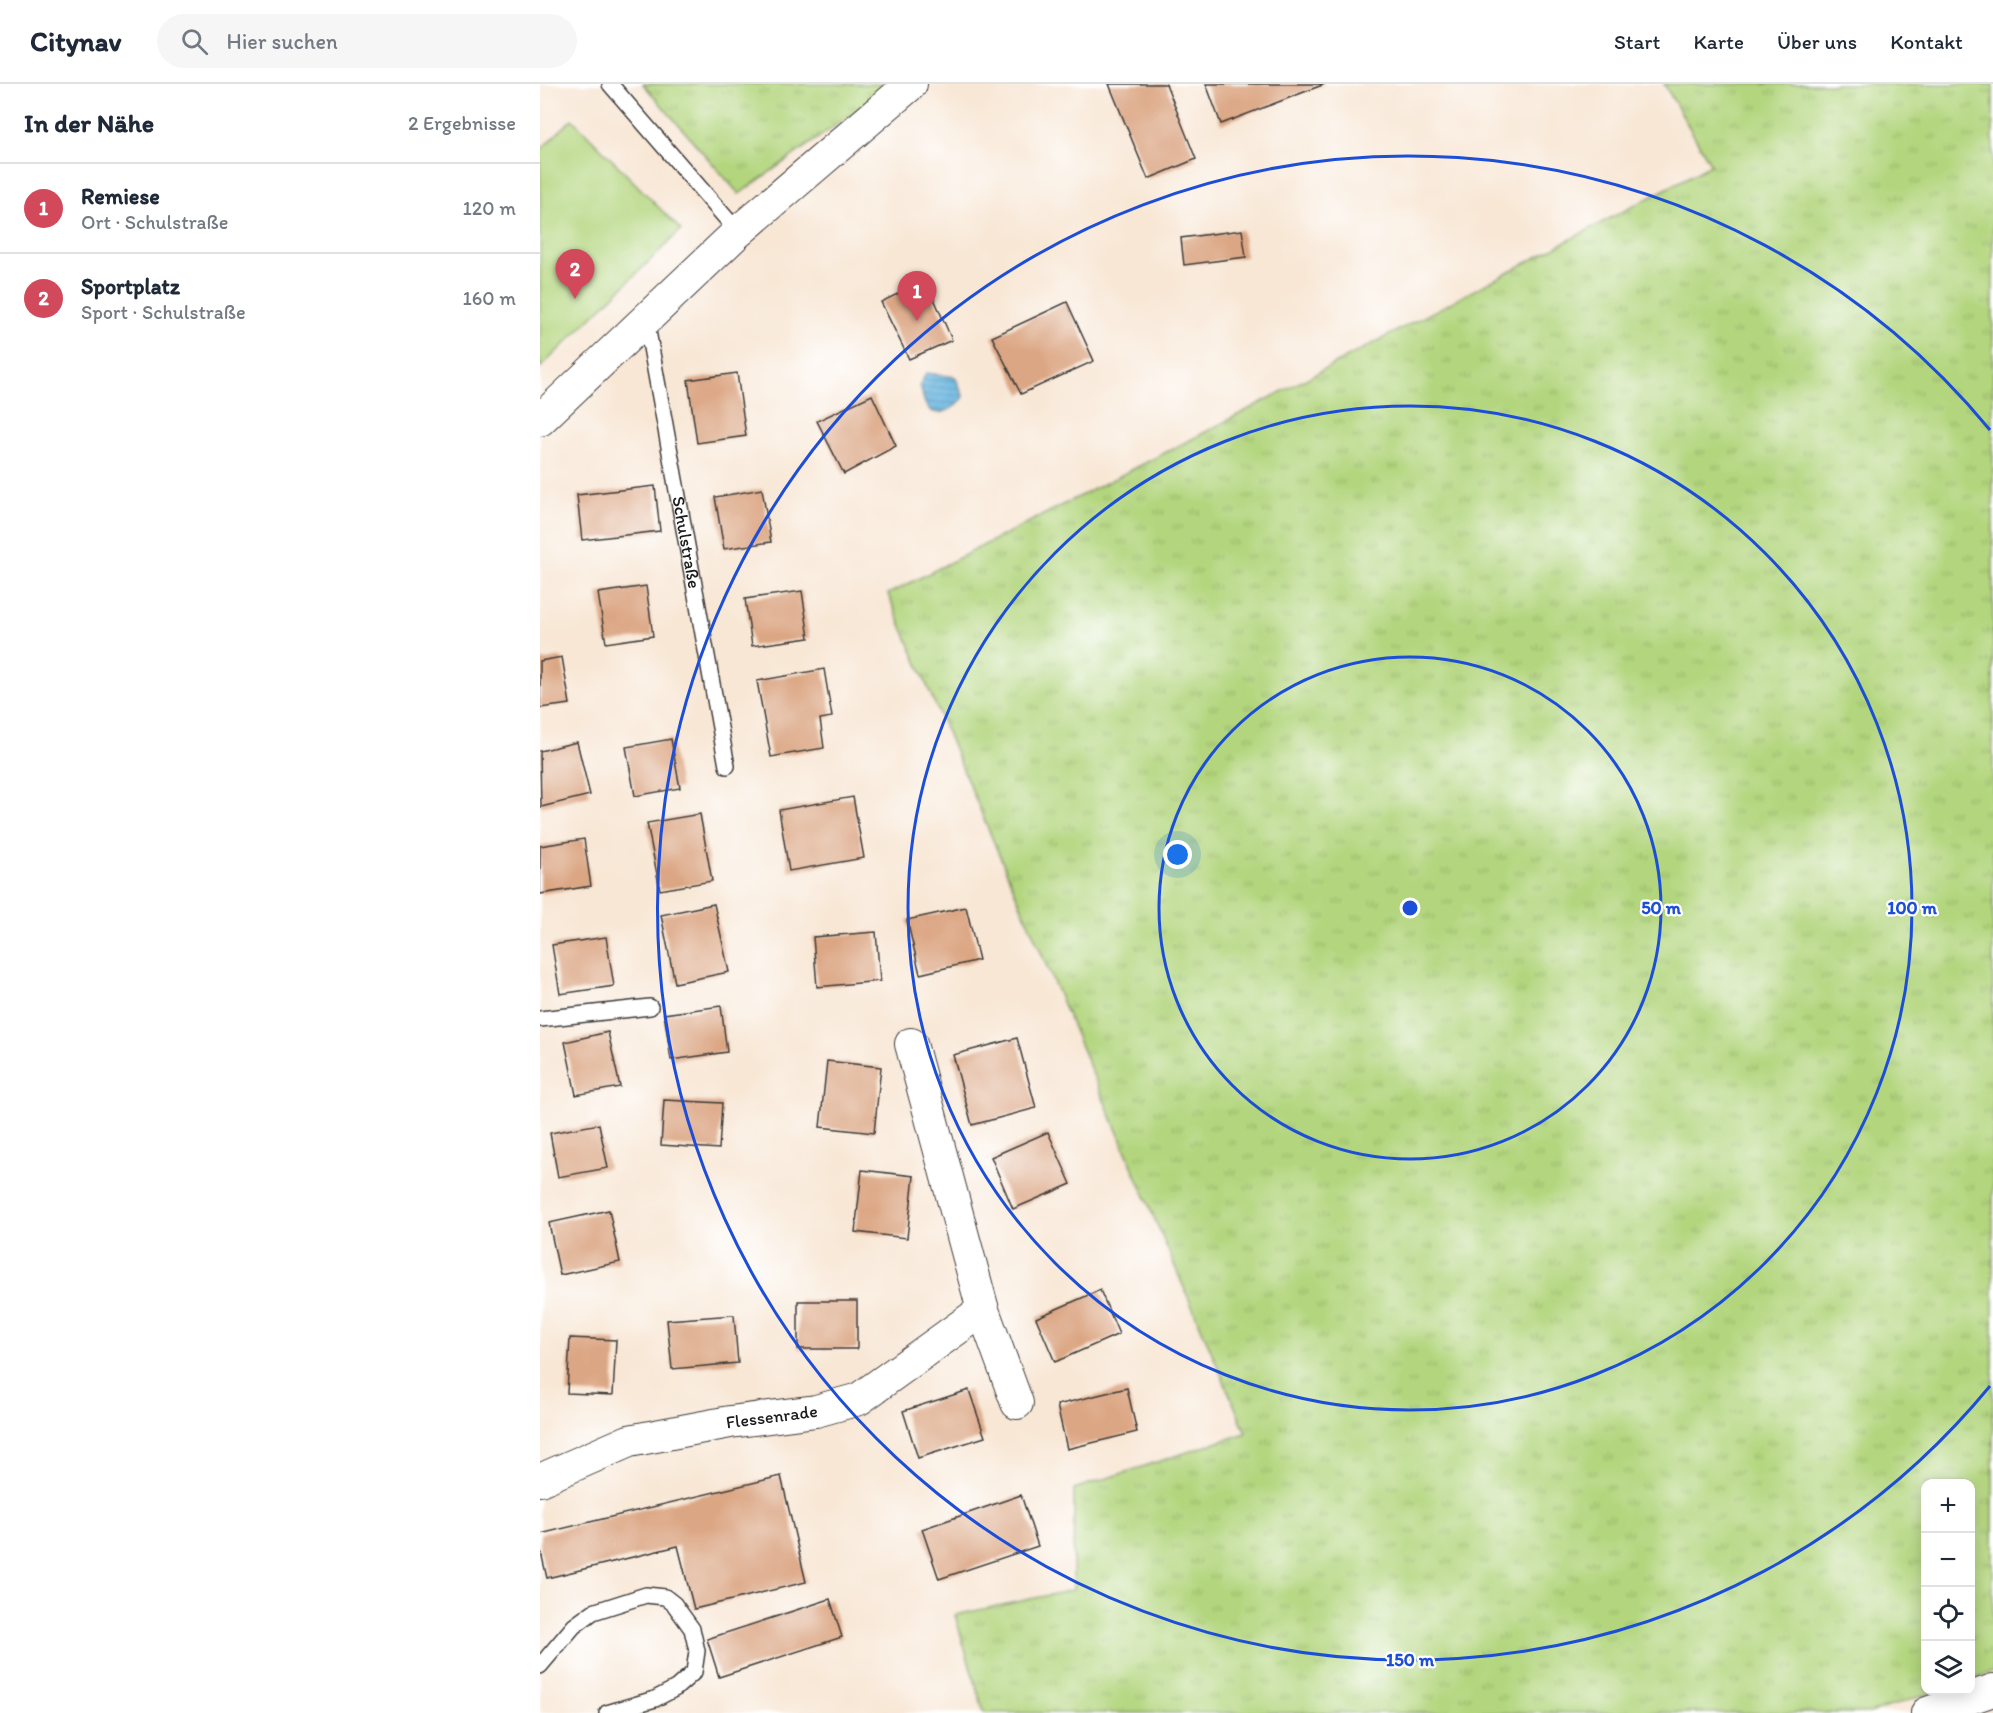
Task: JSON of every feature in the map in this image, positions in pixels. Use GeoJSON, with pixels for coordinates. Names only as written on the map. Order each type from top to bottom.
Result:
{"type":"FeatureCollection","features":[{"type":"Feature","properties":{"kind":"street"},"geometry":{"type":"LineString","coordinates":[[540,420],[738,232],[911,84]]}},
{"type":"Feature","properties":{"kind":"street"},"geometry":{"type":"LineString","coordinates":[[911,1044],[983,1310],[1017,1402]]}},
{"type":"Feature","properties":{"kind":"street","name":"Flessenrade"},"geometry":{"type":"LineString","coordinates":[[540,1480],[629,1441],[730,1422],[816,1411],[859,1399],[983,1310]]}},
{"type":"Feature","properties":{"kind":"street"},"geometry":{"type":"LineString","coordinates":[[1927,1713],[1993,1690]]}},
{"type":"Feature","properties":{"kind":"lane"},"geometry":{"type":"LineString","coordinates":[[610,84],[738,232]]}},
{"type":"Feature","properties":{"kind":"lane","name":"Schulstraße"},"geometry":{"type":"LineString","coordinates":[[646,319],[727,766]]}},
{"type":"Feature","properties":{"kind":"lane"},"geometry":{"type":"LineString","coordinates":[[540,1019],[650,1007]]}},
{"type":"Feature","properties":{"kind":"lane"},"geometry":{"type":"LineString","coordinates":[[540,1666],[574,1626],[593,1612],[646,1595],[665,1597],[674,1604],[692,1629],[697,1651],[694,1672],[676,1688],[655,1699],[607,1713]]}},
{"type":"Feature","properties":{"kind":"green space"},"geometry":{"type":"Polygon","coordinates":[[[643,84],[894,84],[739,194],[643,84]]]}},
{"type":"Feature","properties":{"kind":"green space"},"geometry":{"type":"Polygon","coordinates":[[[1664,84],[1993,84],[1993,1672],[1975,1678],[1975,1479],[1921,1479],[1921,1695],[1925,1695],[1870,1713],[984,1713],[955,1615],[1073,1590],[1074,1489],[1246,1433],[888,594],[1196,437],[1711,165],[1664,84]]]}},
{"type":"Feature","properties":{"kind":"green space"},"geometry":{"type":"Polygon","coordinates":[[[572,119],[681,230],[540,368],[540,150],[572,119]]]}},
{"type":"Feature","properties":{"kind":"water"},"geometry":{"type":"Polygon","coordinates":[[[926,373],[955,377],[964,397],[956,405],[941,413],[930,410],[925,403],[920,386],[926,373]]]}},
{"type":"Feature","properties":{"kind":"building"},"geometry":{"type":"Polygon","coordinates":[[[1109,84],[1166,84],[1196,159],[1148,179],[1109,84]]]}},
{"type":"Feature","properties":{"kind":"building"},"geometry":{"type":"Polygon","coordinates":[[[1206,84],[1325,84],[1221,124],[1206,84]]]}},
{"type":"Feature","properties":{"kind":"building"},"geometry":{"type":"Polygon","coordinates":[[[1242,230],[1246,257],[1184,265],[1181,238],[1242,230]]]}},
{"type":"Feature","properties":{"kind":"building"},"geometry":{"type":"Polygon","coordinates":[[[926,280],[952,340],[909,359],[881,302],[926,280]]]}},
{"type":"Feature","properties":{"kind":"building"},"geometry":{"type":"Polygon","coordinates":[[[1067,302],[1094,361],[1021,394],[992,337],[1067,302]]]}},
{"type":"Feature","properties":{"kind":"building"},"geometry":{"type":"Polygon","coordinates":[[[737,373],[746,436],[697,443],[688,380],[737,373]]]}},
{"type":"Feature","properties":{"kind":"building"},"geometry":{"type":"Polygon","coordinates":[[[872,395],[896,446],[844,474],[817,421],[872,395]]]}},
{"type":"Feature","properties":{"kind":"building"},"geometry":{"type":"Polygon","coordinates":[[[655,486],[660,531],[582,540],[577,495],[655,486]]]}},
{"type":"Feature","properties":{"kind":"building"},"geometry":{"type":"Polygon","coordinates":[[[762,489],[771,542],[724,549],[715,497],[762,489]]]}},
{"type":"Feature","properties":{"kind":"building"},"geometry":{"type":"Polygon","coordinates":[[[646,586],[653,636],[606,643],[598,593],[646,586]]]}},
{"type":"Feature","properties":{"kind":"building"},"geometry":{"type":"Polygon","coordinates":[[[802,591],[809,638],[752,646],[745,599],[802,591]]]}},
{"type":"Feature","properties":{"kind":"building"},"geometry":{"type":"Polygon","coordinates":[[[562,657],[570,704],[540,708],[540,661],[562,657]]]}},
{"type":"Feature","properties":{"kind":"building"},"geometry":{"type":"Polygon","coordinates":[[[824,669],[832,717],[820,719],[824,748],[771,757],[757,681],[824,669]]]}},
{"type":"Feature","properties":{"kind":"building"},"geometry":{"type":"Polygon","coordinates":[[[671,739],[680,788],[635,796],[626,747],[671,739]]]}},
{"type":"Feature","properties":{"kind":"building"},"geometry":{"type":"Polygon","coordinates":[[[577,742],[590,795],[541,807],[540,751],[577,742]]]}},
{"type":"Feature","properties":{"kind":"building"},"geometry":{"type":"Polygon","coordinates":[[[853,797],[864,858],[789,871],[779,810],[853,797]]]}},
{"type":"Feature","properties":{"kind":"building"},"geometry":{"type":"Polygon","coordinates":[[[700,814],[712,881],[660,890],[647,823],[700,814]]]}},
{"type":"Feature","properties":{"kind":"building"},"geometry":{"type":"Polygon","coordinates":[[[584,839],[591,886],[540,894],[540,846],[584,839]]]}},
{"type":"Feature","properties":{"kind":"building"},"geometry":{"type":"Polygon","coordinates":[[[714,904],[729,972],[675,983],[661,915],[714,904]]]}},
{"type":"Feature","properties":{"kind":"building"},"geometry":{"type":"Polygon","coordinates":[[[966,907],[979,960],[920,974],[907,920],[966,907]]]}},
{"type":"Feature","properties":{"kind":"building"},"geometry":{"type":"Polygon","coordinates":[[[876,932],[880,981],[817,987],[813,937],[876,932]]]}},
{"type":"Feature","properties":{"kind":"building"},"geometry":{"type":"Polygon","coordinates":[[[606,937],[614,986],[560,994],[552,945],[606,937]]]}},
{"type":"Feature","properties":{"kind":"building"},"geometry":{"type":"Polygon","coordinates":[[[721,1006],[727,1052],[671,1060],[664,1014],[721,1006]]]}},
{"type":"Feature","properties":{"kind":"building"},"geometry":{"type":"Polygon","coordinates":[[[608,1032],[620,1087],[576,1095],[565,1042],[608,1032]]]}},
{"type":"Feature","properties":{"kind":"building"},"geometry":{"type":"Polygon","coordinates":[[[1017,1038],[1036,1108],[972,1125],[953,1055],[1017,1038]]]}},
{"type":"Feature","properties":{"kind":"building"},"geometry":{"type":"Polygon","coordinates":[[[827,1061],[881,1067],[874,1133],[820,1127],[827,1061]]]}},
{"type":"Feature","properties":{"kind":"building"},"geometry":{"type":"Polygon","coordinates":[[[664,1100],[722,1103],[719,1149],[661,1145],[664,1100]]]}},
{"type":"Feature","properties":{"kind":"building"},"geometry":{"type":"Polygon","coordinates":[[[599,1124],[608,1168],[558,1177],[550,1133],[599,1124]]]}},
{"type":"Feature","properties":{"kind":"building"},"geometry":{"type":"Polygon","coordinates":[[[1048,1132],[1071,1184],[1013,1209],[991,1157],[1048,1132]]]}},
{"type":"Feature","properties":{"kind":"building"},"geometry":{"type":"Polygon","coordinates":[[[862,1170],[914,1176],[907,1238],[855,1232],[862,1170]]]}},
{"type":"Feature","properties":{"kind":"building"},"geometry":{"type":"Polygon","coordinates":[[[609,1210],[620,1262],[560,1275],[549,1223],[609,1210]]]}},
{"type":"Feature","properties":{"kind":"building"},"geometry":{"type":"Polygon","coordinates":[[[1100,1290],[1119,1334],[1055,1362],[1036,1318],[1100,1290]]]}},
{"type":"Feature","properties":{"kind":"building"},"geometry":{"type":"Polygon","coordinates":[[[798,1301],[857,1301],[857,1349],[798,1349],[798,1301]]]}},
{"type":"Feature","properties":{"kind":"building"},"geometry":{"type":"Polygon","coordinates":[[[734,1315],[738,1363],[672,1369],[667,1320],[734,1315]]]}},
{"type":"Feature","properties":{"kind":"building"},"geometry":{"type":"Polygon","coordinates":[[[570,1338],[616,1340],[613,1395],[567,1393],[570,1338]]]}},
{"type":"Feature","properties":{"kind":"building"},"geometry":{"type":"Polygon","coordinates":[[[1127,1388],[1137,1432],[1067,1449],[1057,1405],[1127,1388]]]}},
{"type":"Feature","properties":{"kind":"building"},"geometry":{"type":"Polygon","coordinates":[[[969,1390],[985,1437],[918,1458],[903,1411],[969,1390]]]}},
{"type":"Feature","properties":{"kind":"building"},"geometry":{"type":"Polygon","coordinates":[[[781,1476],[806,1582],[694,1609],[678,1546],[547,1578],[540,1548],[540,1534],[781,1476]]]}},
{"type":"Feature","properties":{"kind":"building"},"geometry":{"type":"Polygon","coordinates":[[[1021,1495],[1038,1546],[939,1579],[922,1529],[1021,1495]]]}},
{"type":"Feature","properties":{"kind":"building"},"geometry":{"type":"Polygon","coordinates":[[[830,1599],[842,1637],[719,1677],[707,1639],[830,1599]]]}},
{"type":"Feature","properties":{"kind":"place","name":"Sportplatz"},"geometry":{"type":"Point","coordinates":[575,299]}},
{"type":"Feature","properties":{"kind":"place","name":"Remiese"},"geometry":{"type":"Point","coordinates":[917,321]}}]}
